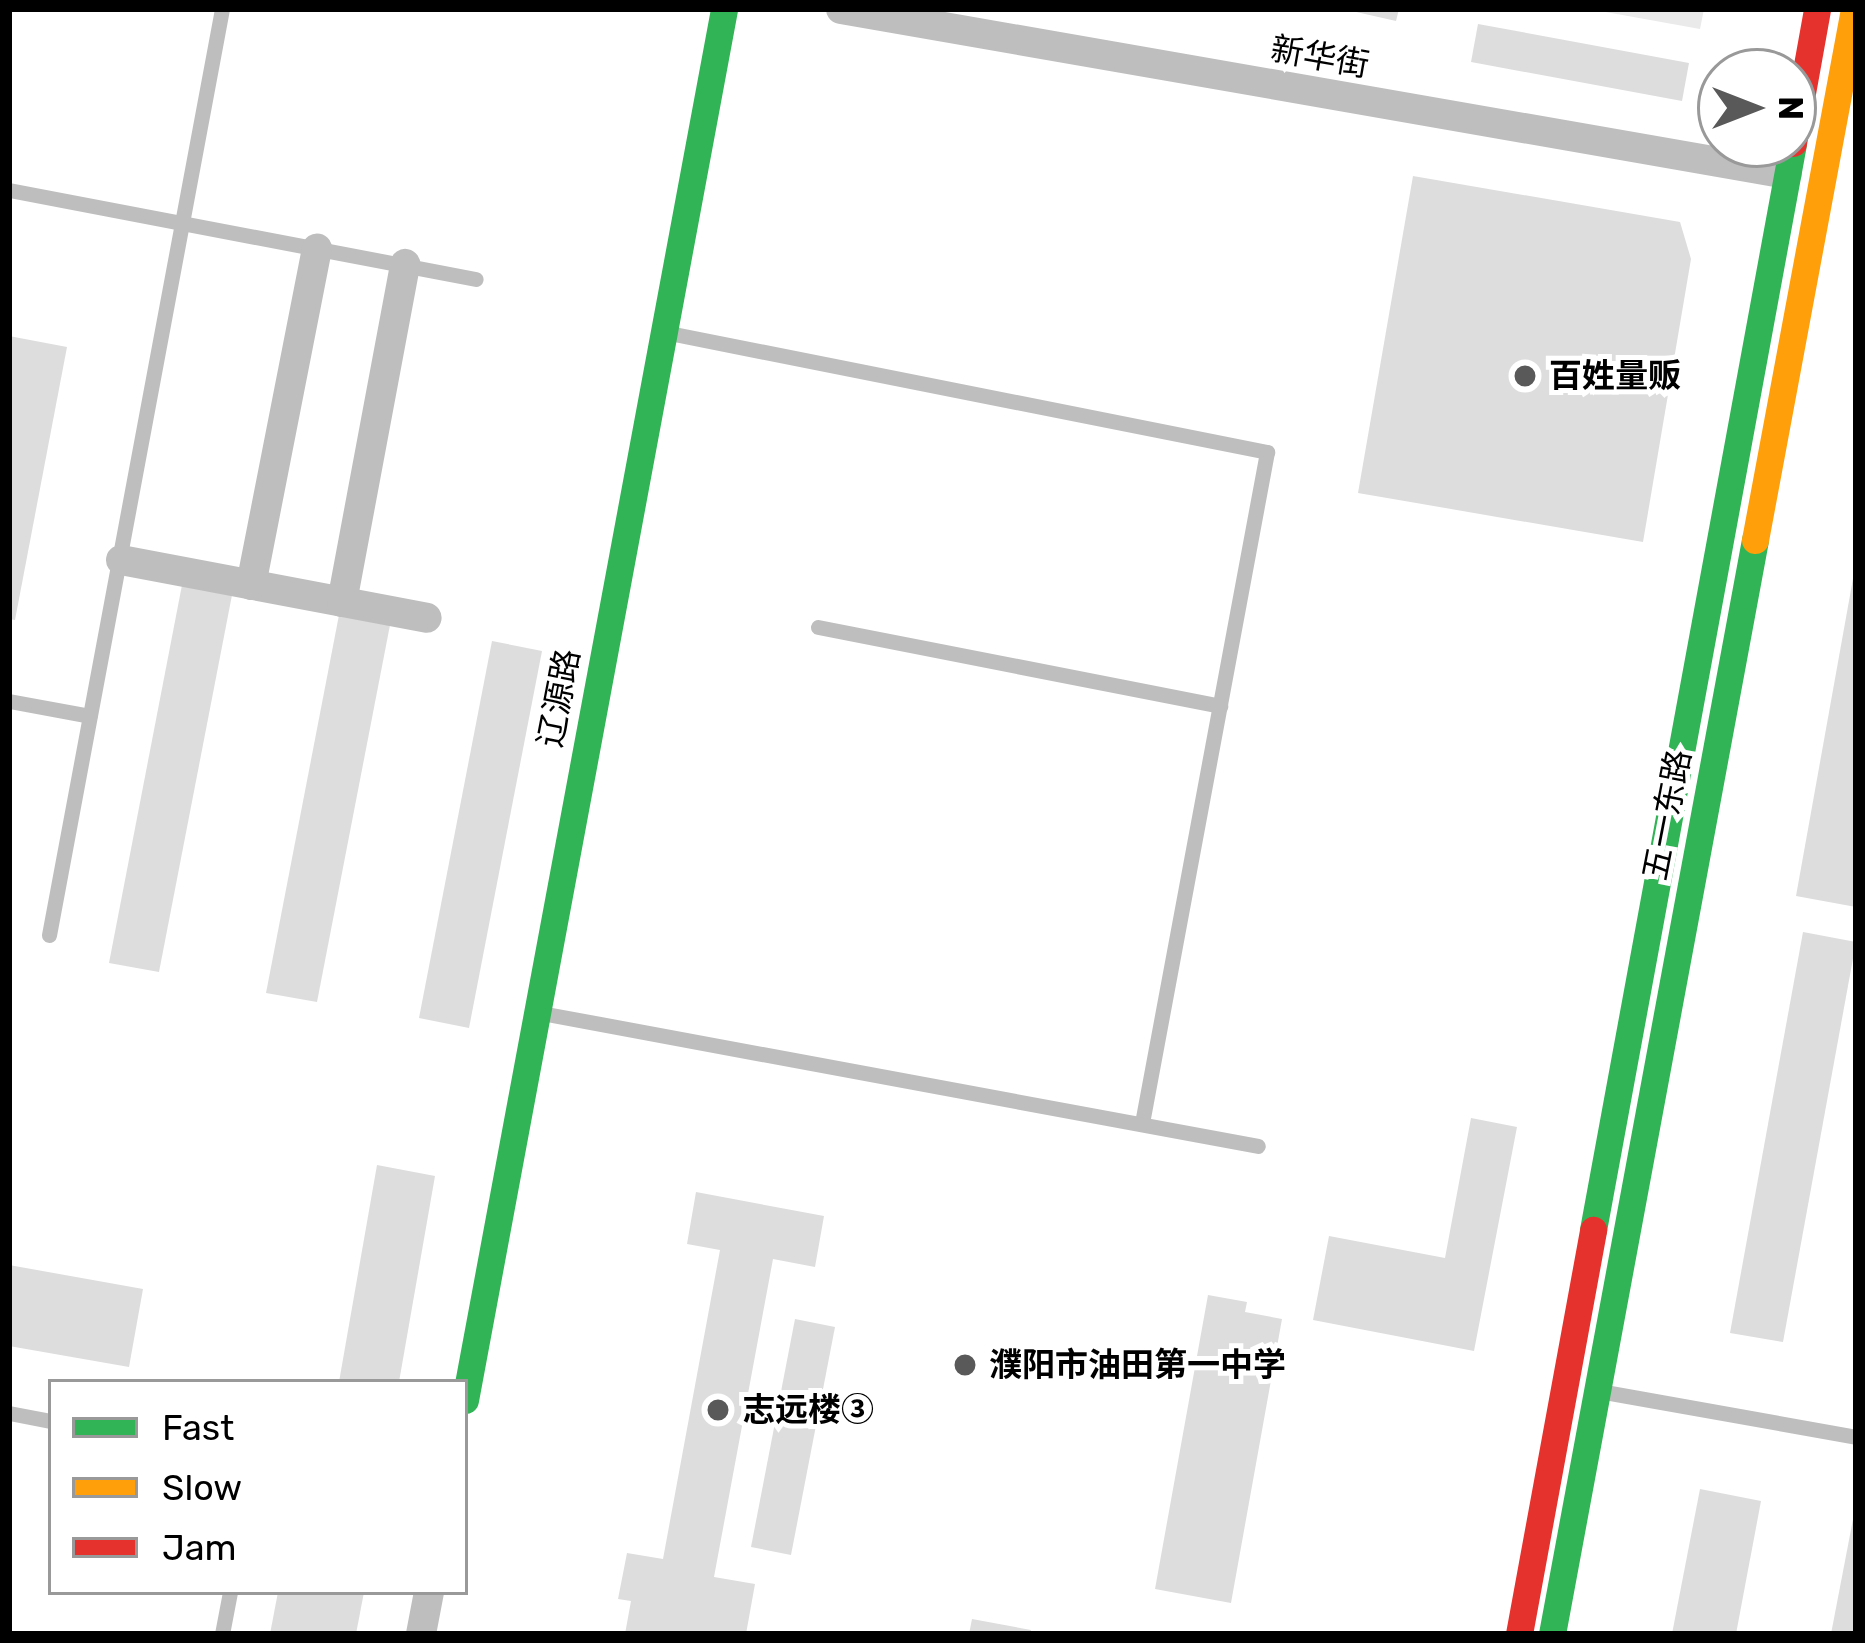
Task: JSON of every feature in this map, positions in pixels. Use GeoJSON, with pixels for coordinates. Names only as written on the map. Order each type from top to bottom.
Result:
{"type":"FeatureCollection","features":[{"type":"Feature","properties":{"kind":"street","name":"辽源路"},"geometry":{"type":"LineString","coordinates":[[468,1384],[724,9]]}},
{"type":"Feature","properties":{"kind":"street","name":"新华街"},"geometry":{"type":"LineString","coordinates":[[842,9],[1697,142]]}},
{"type":"Feature","properties":{"kind":"street","name":"五一东路"},"geometry":{"type":"LineString","coordinates":[[1810,48],[1817,9]]}},
{"type":"Feature","properties":{"kind":"street","name":"五一东路"},"geometry":{"type":"LineString","coordinates":[[1552,1634],[1831,172],[1854,9]]}},
{"type":"Feature","properties":{"kind":"street","name":"五一东路"},"geometry":{"type":"LineString","coordinates":[[1519,1634],[1788,168]]}},
{"type":"Feature","properties":{"kind":"street"},"geometry":{"type":"LineString","coordinates":[[250,585],[316,248]]}},
{"type":"Feature","properties":{"kind":"street"},"geometry":{"type":"LineString","coordinates":[[342,602],[405,264]]}},
{"type":"Feature","properties":{"kind":"street"},"geometry":{"type":"LineString","coordinates":[[121,560],[427,618]]}},
{"type":"Feature","properties":{"kind":"street"},"geometry":{"type":"LineString","coordinates":[[422,1634],[428,1595]]}},
{"type":"Feature","properties":{"kind":"lane"},"geometry":{"type":"LineString","coordinates":[[49,935],[222,9]]}},
{"type":"Feature","properties":{"kind":"lane"},"geometry":{"type":"LineString","coordinates":[[1817,167],[1831,172]]}},
{"type":"Feature","properties":{"kind":"lane"},"geometry":{"type":"LineString","coordinates":[[9,190],[476,279]]}},
{"type":"Feature","properties":{"kind":"lane"},"geometry":{"type":"LineString","coordinates":[[664,332],[1267,452],[1142,1123]]}},
{"type":"Feature","properties":{"kind":"lane"},"geometry":{"type":"LineString","coordinates":[[818,627],[1220,706]]}},
{"type":"Feature","properties":{"kind":"lane"},"geometry":{"type":"LineString","coordinates":[[9,701],[90,716]]}},
{"type":"Feature","properties":{"kind":"lane"},"geometry":{"type":"LineString","coordinates":[[537,1012],[1258,1146]]}},
{"type":"Feature","properties":{"kind":"lane"},"geometry":{"type":"LineString","coordinates":[[1565,1385],[1856,1437]]}},
{"type":"Feature","properties":{"kind":"lane"},"geometry":{"type":"LineString","coordinates":[[9,1413],[48,1420]]}},
{"type":"Feature","properties":{"kind":"lane"},"geometry":{"type":"LineString","coordinates":[[222,1634],[229,1595]]}},
{"type":"Feature","properties":{"kind":"shaded area"},"geometry":{"type":"Polygon","coordinates":[[[1589,9],[1704,9],[1700,29],[1589,9]]]}},
{"type":"Feature","properties":{"kind":"building"},"geometry":{"type":"Polygon","coordinates":[[[1343,9],[1399,9],[1396,21],[1343,9]]]}},
{"type":"Feature","properties":{"kind":"building"},"geometry":{"type":"Polygon","coordinates":[[[1478,24],[1689,63],[1682,101],[1471,62],[1478,24]]]}},
{"type":"Feature","properties":{"kind":"building","name":"百姓量贩"},"geometry":{"type":"Polygon","coordinates":[[[1413,176],[1680,222],[1691,259],[1643,542],[1358,493],[1413,176]]]}},
{"type":"Feature","properties":{"kind":"building"},"geometry":{"type":"Polygon","coordinates":[[[9,336],[67,347],[15,620],[9,619],[9,336]]]}},
{"type":"Feature","properties":{"kind":"building"},"geometry":{"type":"Polygon","coordinates":[[[1856,573],[1856,907],[1796,896],[1856,573]]]}},
{"type":"Feature","properties":{"kind":"building"},"geometry":{"type":"Polygon","coordinates":[[[182,585],[232,595],[159,972],[109,963],[182,585]]]}},
{"type":"Feature","properties":{"kind":"building"},"geometry":{"type":"Polygon","coordinates":[[[339,615],[390,625],[317,1002],[266,993],[339,615]]]}},
{"type":"Feature","properties":{"kind":"building"},"geometry":{"type":"Polygon","coordinates":[[[492,641],[542,651],[469,1028],[419,1018],[492,641]]]}},
{"type":"Feature","properties":{"kind":"building"},"geometry":{"type":"Polygon","coordinates":[[[1803,932],[1856,942],[1783,1342],[1730,1333],[1803,932]]]}},
{"type":"Feature","properties":{"kind":"building"},"geometry":{"type":"Polygon","coordinates":[[[1471,1118],[1517,1127],[1474,1351],[1313,1320],[1329,1236],[1445,1258],[1471,1118]]]}},
{"type":"Feature","properties":{"kind":"building"},"geometry":{"type":"Polygon","coordinates":[[[377,1165],[435,1176],[400,1379],[340,1379],[377,1165]]]}},
{"type":"Feature","properties":{"kind":"building","name":"志远楼③"},"geometry":{"type":"Polygon","coordinates":[[[696,1192],[824,1216],[815,1267],[773,1259],[714,1577],[755,1584],[746,1634],[625,1634],[631,1601],[618,1599],[627,1553],[663,1559],[720,1250],[687,1244],[696,1192]]]}},
{"type":"Feature","properties":{"kind":"building"},"geometry":{"type":"Polygon","coordinates":[[[9,1265],[143,1289],[129,1367],[9,1346],[9,1265]]]}},
{"type":"Feature","properties":{"kind":"building"},"geometry":{"type":"Polygon","coordinates":[[[1208,1295],[1247,1302],[1245,1312],[1282,1319],[1231,1603],[1155,1589],[1208,1295]]]}},
{"type":"Feature","properties":{"kind":"building"},"geometry":{"type":"Polygon","coordinates":[[[795,1319],[835,1327],[791,1555],[751,1547],[795,1319]]]}},
{"type":"Feature","properties":{"kind":"building"},"geometry":{"type":"Polygon","coordinates":[[[1700,1489],[1761,1501],[1736,1634],[1672,1634],[1700,1489]]]}},
{"type":"Feature","properties":{"kind":"building"},"geometry":{"type":"Polygon","coordinates":[[[1854,1514],[1856,1634],[1831,1634],[1854,1514]]]}},
{"type":"Feature","properties":{"kind":"building"},"geometry":{"type":"Polygon","coordinates":[[[277,1595],[363,1595],[356,1634],[270,1634],[277,1595]]]}},
{"type":"Feature","properties":{"kind":"building"},"geometry":{"type":"Polygon","coordinates":[[[972,1619],[1031,1630],[1030,1634],[969,1634],[972,1619]]]}},
{"type":"Feature","properties":{"kind":"traffic: fast"},"geometry":{"type":"LineString","coordinates":[[468,1384],[724,9]]}},
{"type":"Feature","properties":{"kind":"traffic: fast"},"geometry":{"type":"LineString","coordinates":[[1593,1230],[1789,168]]}},
{"type":"Feature","properties":{"kind":"traffic: fast"},"geometry":{"type":"LineString","coordinates":[[1552,1634],[1755,540]]}},
{"type":"Feature","properties":{"kind":"traffic: slow"},"geometry":{"type":"LineString","coordinates":[[1755,540],[1854,9]]}},
{"type":"Feature","properties":{"kind":"traffic: jam"},"geometry":{"type":"LineString","coordinates":[[1810,48],[1817,9]]}},
{"type":"Feature","properties":{"kind":"traffic: jam"},"geometry":{"type":"LineString","coordinates":[[1519,1634],[1593,1230]]}},
{"type":"Feature","properties":{"kind":"place","name":"百姓量贩"},"geometry":{"type":"Point","coordinates":[1525,376]}},
{"type":"Feature","properties":{"kind":"place","name":"濮阳市油田第一中学"},"geometry":{"type":"Point","coordinates":[965,1365]}},
{"type":"Feature","properties":{"kind":"place","name":"志远楼③"},"geometry":{"type":"Point","coordinates":[718,1410]}}]}
